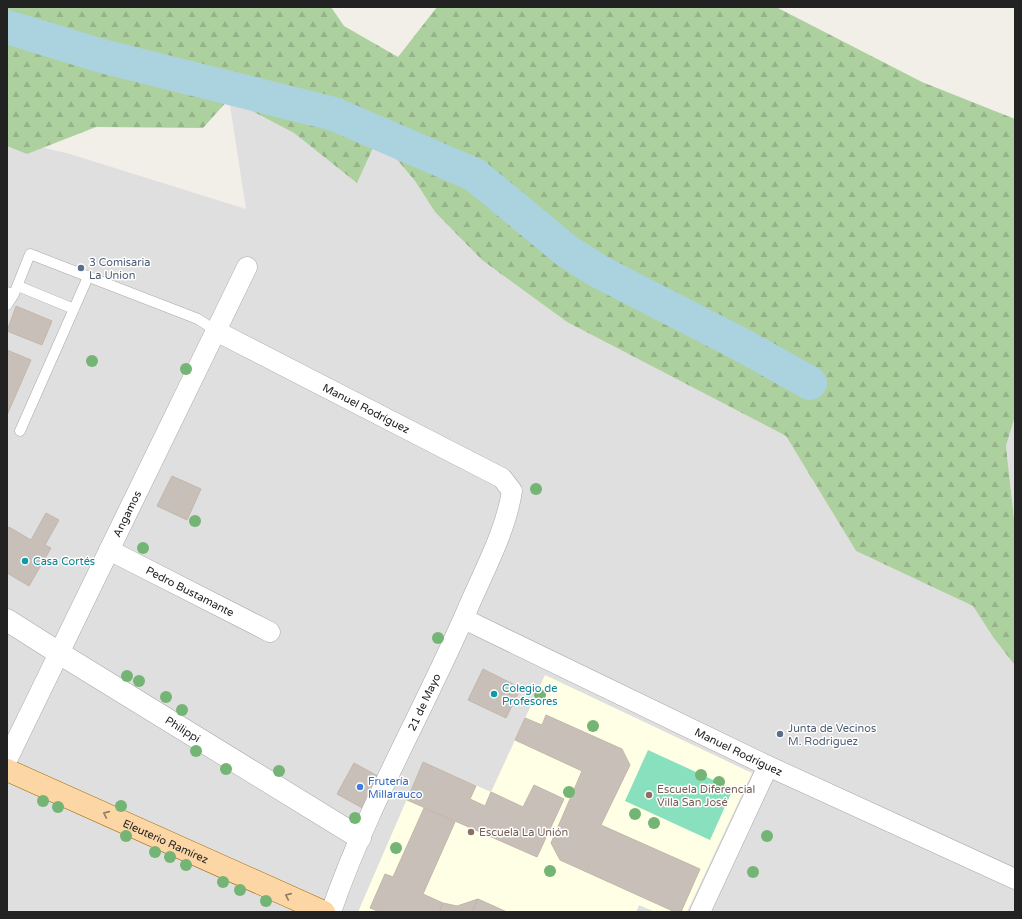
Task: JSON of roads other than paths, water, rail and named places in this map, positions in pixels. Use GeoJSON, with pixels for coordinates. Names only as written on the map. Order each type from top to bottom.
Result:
{"type":"FeatureCollection","features":[{"type":"Feature","properties":{"kind":"main road","name":"Eleuterio Ramírez"},"geometry":{"type":"LineString","coordinates":[[7,770],[324,912]]}},
{"type":"Feature","properties":{"kind":"street","name":"Angamos"},"geometry":{"type":"LineString","coordinates":[[7,760],[248,267]]}},
{"type":"Feature","properties":{"kind":"street","name":"Manuel Rodríguez"},"geometry":{"type":"LineString","coordinates":[[216,331],[502,478],[512,491]]}},
{"type":"Feature","properties":{"kind":"street","name":"21 de Mayo"},"geometry":{"type":"LineString","coordinates":[[331,912],[360,838],[464,619],[509,512],[512,491]]}},
{"type":"Feature","properties":{"kind":"street","name":"Pedro Bustamante"},"geometry":{"type":"LineString","coordinates":[[109,550],[270,632]]}},
{"type":"Feature","properties":{"kind":"street","name":"Manuel Rodríguez"},"geometry":{"type":"LineString","coordinates":[[464,619],[768,766],[1015,879]]}},
{"type":"Feature","properties":{"kind":"street","name":"Philippi"},"geometry":{"type":"LineString","coordinates":[[7,620],[59,654],[360,838]]}},
{"type":"Feature","properties":{"kind":"street"},"geometry":{"type":"LineString","coordinates":[[700,912],[768,766]]}},
{"type":"Feature","properties":{"kind":"lane"},"geometry":{"type":"LineString","coordinates":[[7,305],[30,254],[198,319],[216,331]]}},
{"type":"Feature","properties":{"kind":"lane"},"geometry":{"type":"LineString","coordinates":[[20,431],[88,277]]}},
{"type":"Feature","properties":{"kind":"lane"},"geometry":{"type":"LineString","coordinates":[[13,291],[74,309]]}},
{"type":"Feature","properties":{"kind":"waterway"},"geometry":{"type":"LineString","coordinates":[[7,27],[102,56],[334,114],[475,175],[568,252],[600,272],[740,344],[810,383]]}},
{"type":"Feature","properties":{"kind":"place","name":"3 Comisaria La Union"},"geometry":{"type":"Point","coordinates":[81,268]}},
{"type":"Feature","properties":{"kind":"place","name":"Casa Cortés"},"geometry":{"type":"Point","coordinates":[25,561]}},
{"type":"Feature","properties":{"kind":"place","name":"Colegio de Profesores"},"geometry":{"type":"Point","coordinates":[494,694]}},
{"type":"Feature","properties":{"kind":"place","name":"Junta de Vecinos M. Rodriguez"},"geometry":{"type":"Point","coordinates":[780,734]}},
{"type":"Feature","properties":{"kind":"place","name":"Frutería Millarauco"},"geometry":{"type":"Point","coordinates":[360,787]}},
{"type":"Feature","properties":{"kind":"place","name":"Escuela Diferencial Villa San José"},"geometry":{"type":"Point","coordinates":[649,795]}},
{"type":"Feature","properties":{"kind":"place","name":"Escuela La Unión"},"geometry":{"type":"Point","coordinates":[471,832]}}]}
